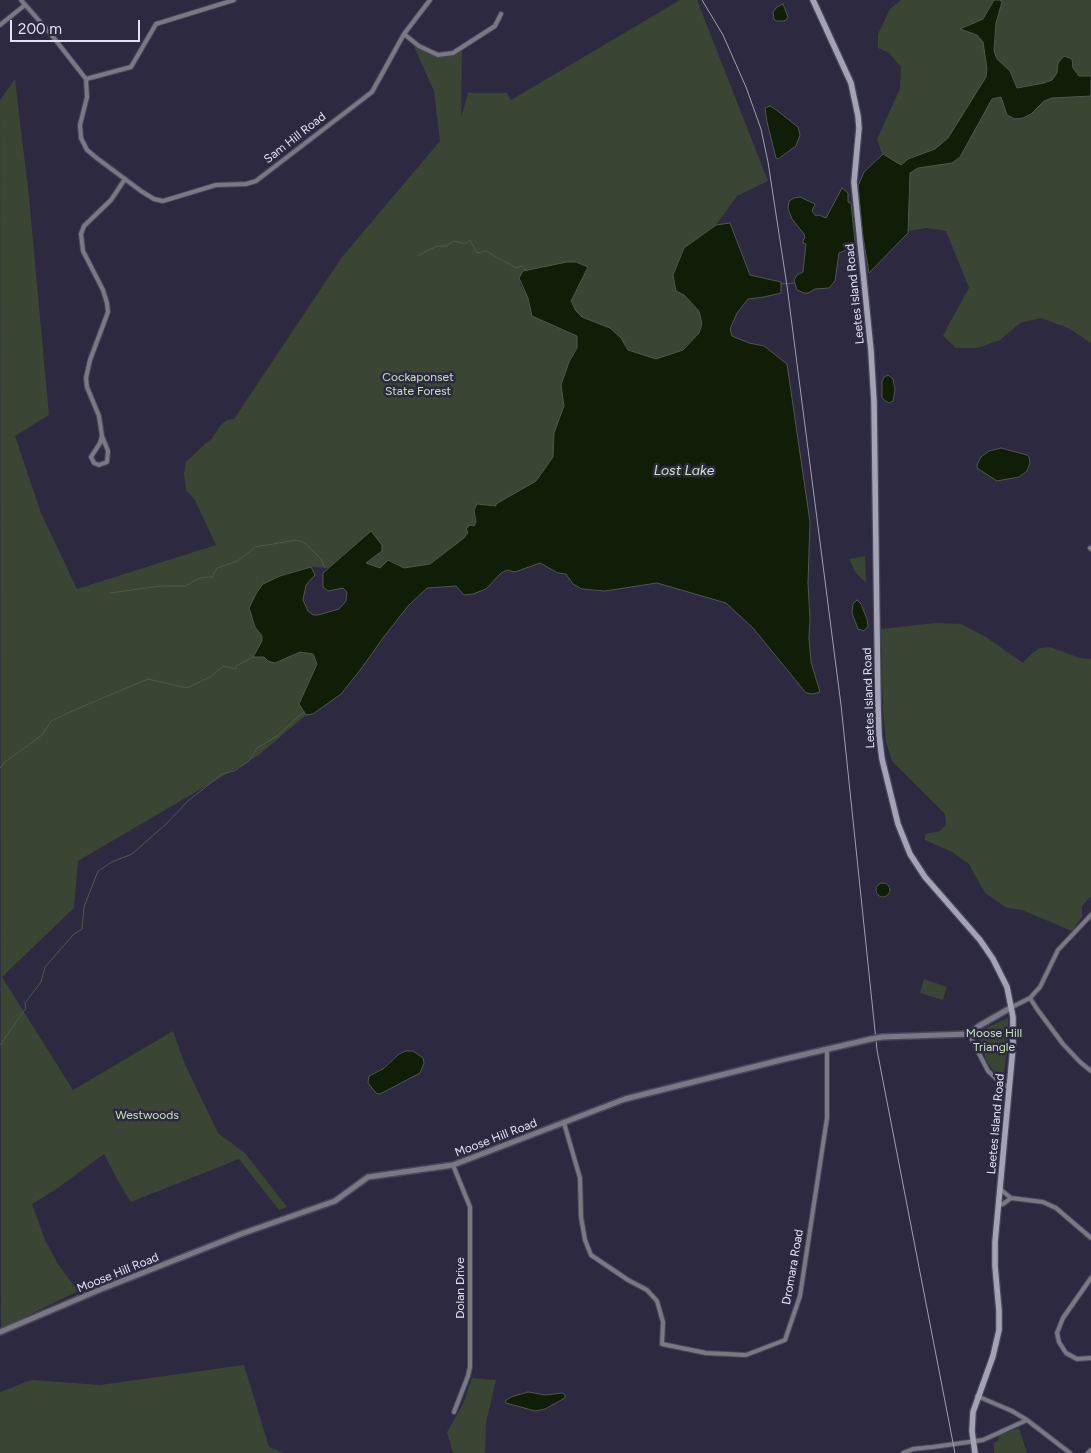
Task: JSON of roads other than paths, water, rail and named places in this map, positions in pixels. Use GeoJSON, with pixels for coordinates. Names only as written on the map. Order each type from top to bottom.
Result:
{"type":"FeatureCollection","features":[{"type":"Feature","properties":{"kind":"main road","name":"Leetes Island Road"},"geometry":{"type":"LineString","coordinates":[[813,0],[851,84],[858,116],[859,128],[854,182],[871,351],[874,402],[878,718],[882,759],[898,824],[910,854],[925,877],[991,954],[1004,979],[1012,1007],[1014,1028],[994,1257],[1000,1311],[999,1330],[993,1356],[977,1396],[972,1420],[975,1453]]}},
{"type":"Feature","properties":{"kind":"street"},"geometry":{"type":"LineString","coordinates":[[21,0],[86,79],[131,67],[156,24],[234,0]]}},
{"type":"Feature","properties":{"kind":"street","name":"Sam Hill Road"},"geometry":{"type":"LineString","coordinates":[[86,79],[87,97],[80,120],[80,138],[92,155],[154,199],[163,201],[216,185],[253,183],[370,94],[380,80],[404,34],[430,0]]}},
{"type":"Feature","properties":{"kind":"street"},"geometry":{"type":"LineString","coordinates":[[0,24],[25,5]]}},
{"type":"Feature","properties":{"kind":"street"},"geometry":{"type":"LineString","coordinates":[[404,34],[419,46],[438,55],[453,53],[495,26],[501,14]]}},
{"type":"Feature","properties":{"kind":"street"},"geometry":{"type":"LineString","coordinates":[[102,436],[92,455],[94,463],[99,465],[106,464],[108,452],[102,436],[99,416],[87,387],[86,378],[90,360],[108,312],[103,290],[83,251],[81,234],[84,226],[111,200],[125,179]]}},
{"type":"Feature","properties":{"kind":"street"},"geometry":{"type":"LineString","coordinates":[[1009,1087],[1001,1084],[988,1072],[969,1034],[978,1026],[1030,998],[1040,987],[1058,950],[1091,915]]}},
{"type":"Feature","properties":{"kind":"street"},"geometry":{"type":"LineString","coordinates":[[1030,998],[1064,1044],[1091,1071]]}},
{"type":"Feature","properties":{"kind":"street","name":"Moose Hill Road"},"geometry":{"type":"LineString","coordinates":[[0,1332],[99,1290],[242,1234],[335,1201],[368,1178],[453,1165],[625,1099],[785,1058],[871,1039],[969,1034]]}},
{"type":"Feature","properties":{"kind":"street","name":"Dromara Road"},"geometry":{"type":"LineString","coordinates":[[564,1123],[580,1178],[584,1240],[591,1255],[628,1280],[647,1290],[657,1301],[663,1322],[662,1344],[706,1353],[746,1355],[784,1340],[800,1296],[827,1118],[827,1050]]}},
{"type":"Feature","properties":{"kind":"street","name":"Dolan Drive"},"geometry":{"type":"LineString","coordinates":[[453,1165],[470,1207],[470,1368],[454,1412]]}},
{"type":"Feature","properties":{"kind":"street"},"geometry":{"type":"LineString","coordinates":[[1000,1189],[1011,1198],[1050,1205],[1065,1214],[1091,1238]]}},
{"type":"Feature","properties":{"kind":"street"},"geometry":{"type":"LineString","coordinates":[[998,1205],[1011,1198]]}},
{"type":"Feature","properties":{"kind":"street"},"geometry":{"type":"LineString","coordinates":[[1091,1278],[1063,1318],[1058,1333],[1059,1342],[1066,1353],[1077,1358],[1091,1358]]}},
{"type":"Feature","properties":{"kind":"street"},"geometry":{"type":"LineString","coordinates":[[977,1396],[1012,1411],[1027,1420],[1070,1453]]}},
{"type":"Feature","properties":{"kind":"street"},"geometry":{"type":"LineString","coordinates":[[902,1453],[913,1449],[983,1440],[1027,1420]]}},
{"type":"Feature","properties":{"kind":"street"},"geometry":{"type":"LineString","coordinates":[[1088,1453],[1091,1450]]}},
{"type":"Feature","properties":{"kind":"water"},"geometry":{"type":"Polygon","coordinates":[[[994,0],[1002,2],[996,23],[994,51],[997,59],[1010,71],[1017,88],[1052,80],[1057,73],[1058,63],[1064,56],[1072,59],[1073,68],[1079,76],[1091,76],[1091,96],[1052,98],[1044,101],[1031,114],[1015,119],[1007,115],[1001,97],[992,99],[960,157],[952,163],[918,168],[910,173],[908,233],[869,273],[862,231],[858,186],[864,172],[883,154],[901,165],[908,159],[935,149],[948,138],[986,77],[987,69],[983,42],[977,35],[960,29],[983,19],[994,0]]]}},
{"type":"Feature","properties":{"kind":"water"},"geometry":{"type":"Polygon","coordinates":[[[783,4],[788,17],[783,21],[776,21],[773,12],[783,4]]]}},
{"type":"Feature","properties":{"kind":"water"},"geometry":{"type":"Polygon","coordinates":[[[770,106],[798,127],[800,135],[796,146],[778,159],[776,158],[767,122],[765,108],[770,106]]]}},
{"type":"Feature","properties":{"kind":"water"},"geometry":{"type":"Polygon","coordinates":[[[842,188],[848,193],[848,202],[851,203],[857,261],[850,248],[839,253],[835,281],[829,288],[815,289],[804,293],[797,290],[794,280],[797,275],[803,272],[806,244],[803,243],[804,234],[792,219],[788,209],[789,201],[800,197],[815,204],[812,211],[816,216],[819,215],[826,218],[842,188]]]}},
{"type":"Feature","properties":{"kind":"water","name":"Lost Lake"},"geometry":{"type":"Polygon","coordinates":[[[730,223],[750,275],[781,282],[781,293],[748,299],[737,313],[730,329],[732,336],[749,343],[764,346],[787,364],[810,522],[809,638],[811,662],[820,692],[806,693],[753,628],[726,603],[657,583],[605,591],[582,589],[573,584],[566,574],[558,573],[540,563],[515,572],[507,570],[501,573],[486,589],[473,594],[464,595],[456,586],[427,588],[408,606],[341,694],[313,714],[306,715],[299,704],[317,664],[313,654],[300,652],[275,663],[268,661],[264,657],[253,657],[262,641],[262,636],[255,627],[249,608],[263,584],[280,576],[311,567],[315,575],[306,585],[303,600],[308,611],[313,615],[318,615],[339,609],[346,601],[347,592],[343,588],[328,591],[323,587],[323,573],[371,531],[382,545],[382,551],[366,563],[380,568],[388,560],[404,568],[430,564],[464,538],[468,532],[466,529],[470,525],[474,526],[476,522],[474,510],[477,504],[496,506],[496,504],[536,481],[553,457],[554,433],[564,406],[561,385],[569,362],[577,348],[577,336],[532,316],[528,298],[519,278],[523,271],[567,262],[576,262],[588,267],[571,301],[576,311],[582,317],[610,328],[621,338],[628,350],[656,359],[683,350],[699,333],[702,324],[699,311],[684,295],[676,291],[673,275],[684,248],[716,225],[730,223]]]}},
{"type":"Feature","properties":{"kind":"water"},"geometry":{"type":"Polygon","coordinates":[[[888,375],[893,379],[895,390],[893,401],[889,403],[882,397],[882,381],[888,375]]]}},
{"type":"Feature","properties":{"kind":"water"},"geometry":{"type":"Polygon","coordinates":[[[1001,448],[1027,455],[1030,463],[1027,471],[1019,477],[997,481],[977,468],[981,457],[989,451],[1001,448]]]}},
{"type":"Feature","properties":{"kind":"water"},"geometry":{"type":"Polygon","coordinates":[[[857,600],[861,604],[867,619],[868,626],[864,631],[858,629],[852,613],[853,604],[857,600]]]}},
{"type":"Feature","properties":{"kind":"water"},"geometry":{"type":"Polygon","coordinates":[[[880,883],[886,883],[890,890],[886,897],[880,897],[876,893],[876,887],[880,883]]]}},
{"type":"Feature","properties":{"kind":"water"},"geometry":{"type":"Polygon","coordinates":[[[413,1051],[423,1058],[424,1063],[420,1073],[384,1092],[376,1093],[368,1083],[369,1076],[383,1069],[399,1054],[413,1051]]]}},
{"type":"Feature","properties":{"kind":"water"},"geometry":{"type":"Polygon","coordinates":[[[528,1392],[545,1395],[563,1393],[565,1398],[545,1409],[535,1411],[506,1403],[505,1401],[511,1397],[528,1392]]]}},
{"type":"Feature","properties":{"kind":"waterway"},"geometry":{"type":"LineString","coordinates":[[417,256],[437,246],[446,246],[454,241],[465,244],[470,240],[477,253],[486,251],[516,268],[522,266],[527,271]]}},
{"type":"Feature","properties":{"kind":"waterway"},"geometry":{"type":"LineString","coordinates":[[781,284],[794,283]]}},
{"type":"Feature","properties":{"kind":"waterway"},"geometry":{"type":"LineString","coordinates":[[110,593],[161,586],[185,586],[200,578],[212,577],[217,568],[238,561],[255,547],[296,540],[303,542],[310,548],[321,559],[325,568]]}},
{"type":"Feature","properties":{"kind":"waterway"},"geometry":{"type":"LineString","coordinates":[[0,768],[5,762],[42,735],[51,721],[79,708],[148,679],[187,688],[210,677],[224,666],[236,669],[236,666],[253,657]]}},
{"type":"Feature","properties":{"kind":"waterway"},"geometry":{"type":"LineString","coordinates":[[0,1045],[26,1008],[25,1003],[41,982],[45,967],[74,934],[82,929],[84,907],[98,871],[112,862],[132,854],[166,824],[188,801],[222,774],[234,771],[249,761],[257,748],[277,736],[304,712]]}},
{"type":"Feature","properties":{"kind":"railway"},"geometry":{"type":"LineString","coordinates":[[702,0],[723,35],[746,87],[761,129],[768,162],[787,286],[841,705],[877,1050],[955,1453]]}},
{"type":"Feature","properties":{"kind":"park label","name":"Cockaponset State Forest"},"geometry":{"type":"Point","coordinates":[418,384]}},
{"type":"Feature","properties":{"kind":"park label","name":"Moose Hill Triangle"},"geometry":{"type":"Point","coordinates":[994,1040]}},
{"type":"Feature","properties":{"kind":"park label","name":"Westwoods"},"geometry":{"type":"Point","coordinates":[147,1115]}}]}
